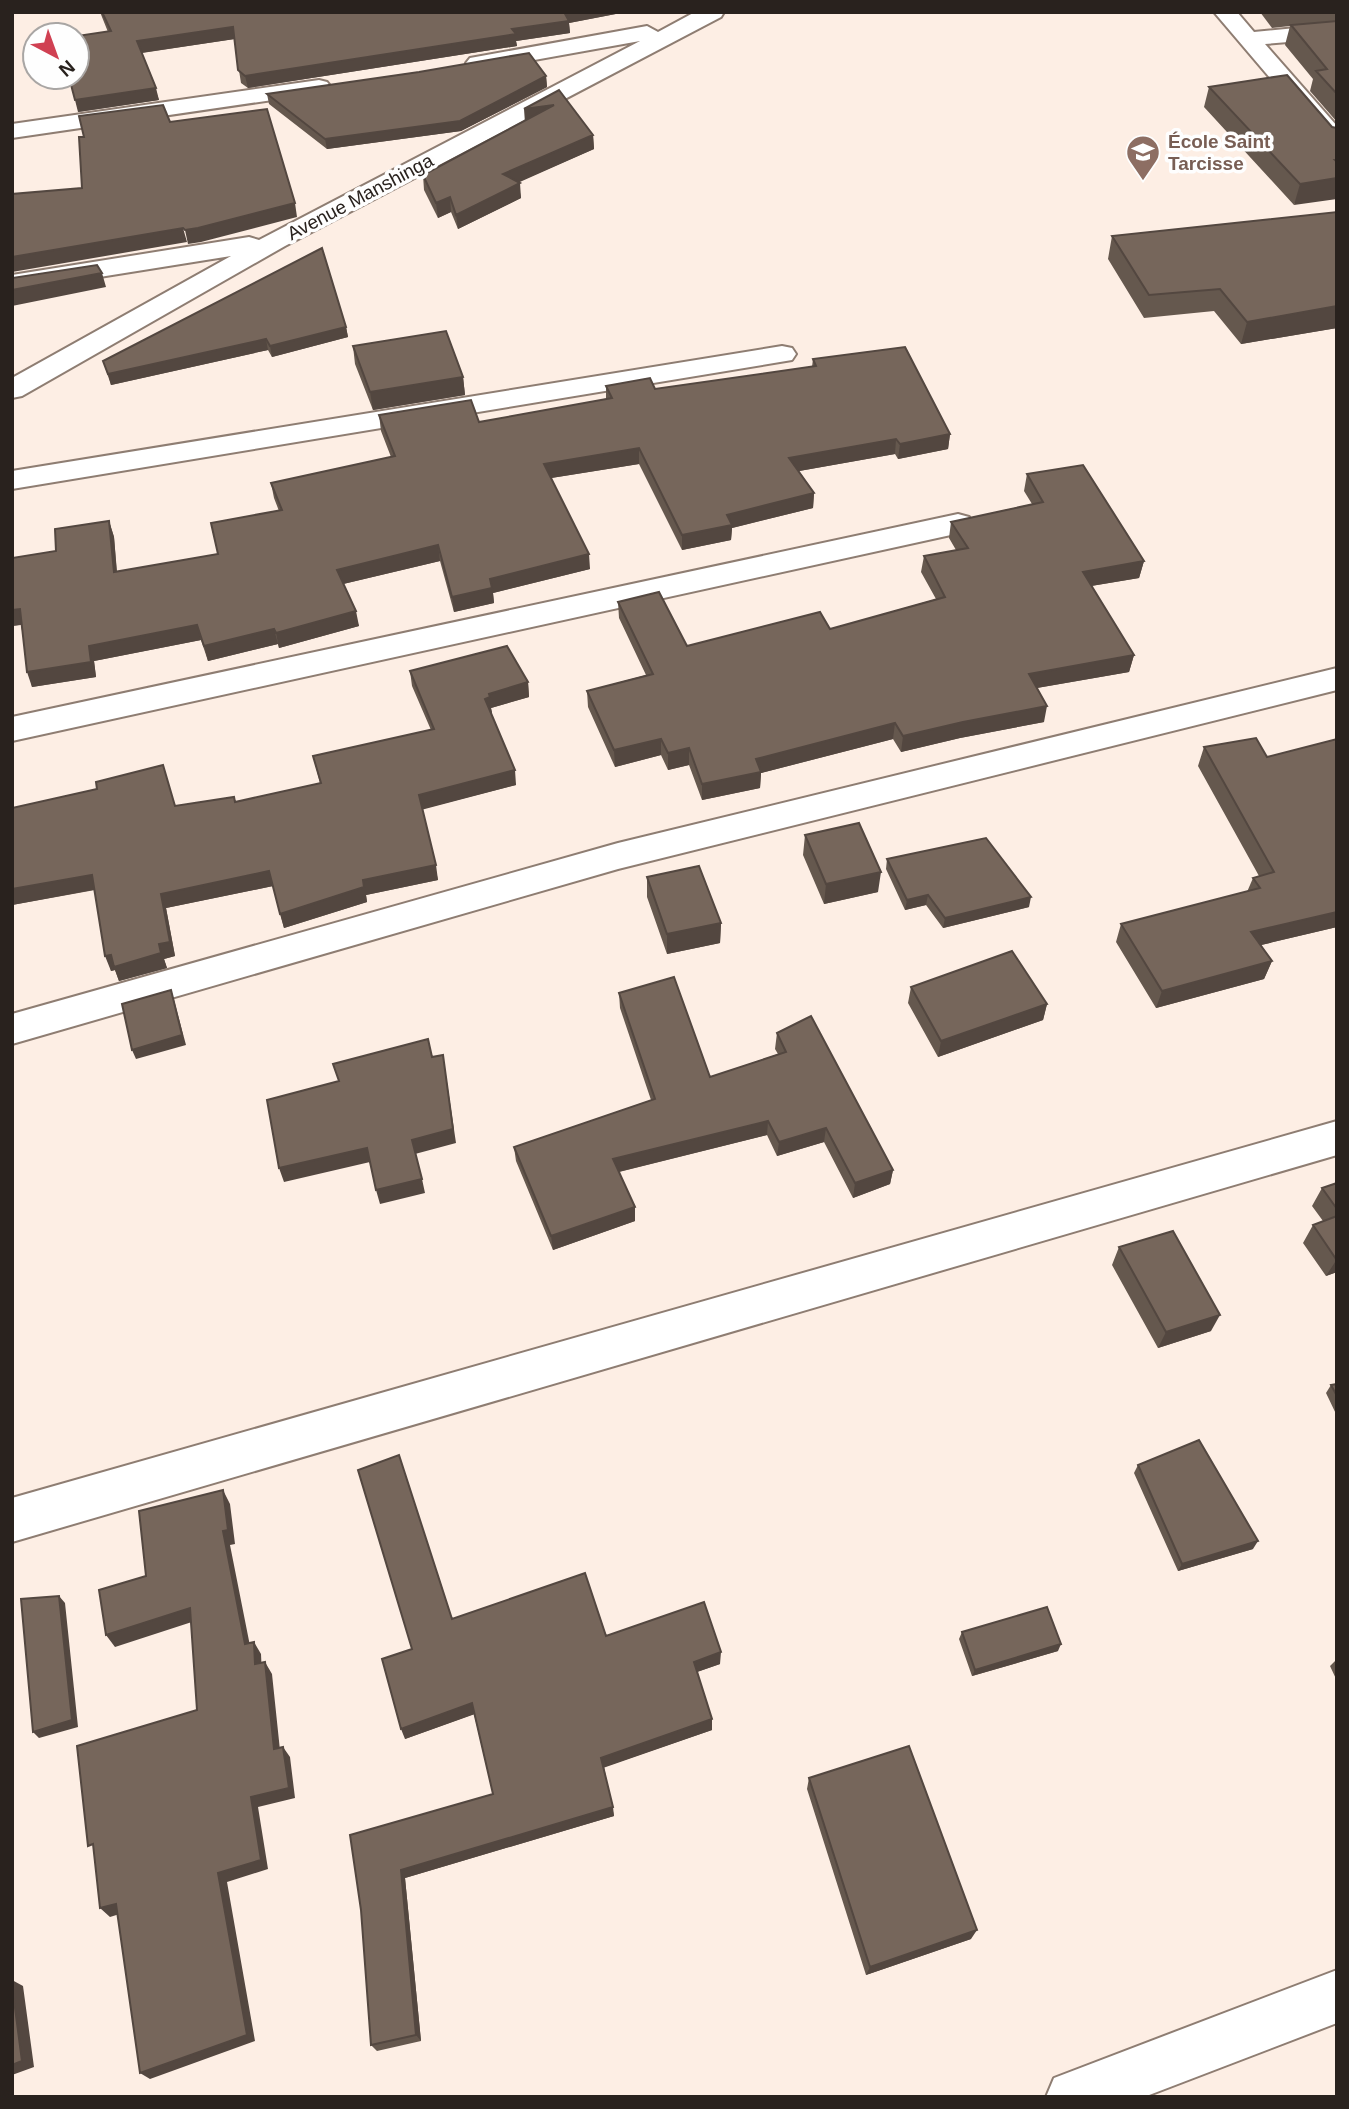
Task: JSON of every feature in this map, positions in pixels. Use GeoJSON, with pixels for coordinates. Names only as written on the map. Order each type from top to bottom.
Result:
{"type":"FeatureCollection","features":[{"type":"Feature","properties":{"kind":"street","name":"Avenue Manshinga"},"geometry":{"type":"LineString","coordinates":[[12,390],[276,241],[713,12]]}},
{"type":"Feature","properties":{"kind":"street"},"geometry":{"type":"LineString","coordinates":[[1225,12],[1337,142]]}},
{"type":"Feature","properties":{"kind":"street"},"geometry":{"type":"LineString","coordinates":[[459,66],[686,25]]}},
{"type":"Feature","properties":{"kind":"street"},"geometry":{"type":"LineString","coordinates":[[1247,38],[1337,31]]}},
{"type":"Feature","properties":{"kind":"street"},"geometry":{"type":"LineString","coordinates":[[12,131],[338,84]]}},
{"type":"Feature","properties":{"kind":"street"},"geometry":{"type":"LineString","coordinates":[[12,283],[276,241]]}},
{"type":"Feature","properties":{"kind":"street"},"geometry":{"type":"LineString","coordinates":[[12,480],[782,354]]}},
{"type":"Feature","properties":{"kind":"street"},"geometry":{"type":"LineString","coordinates":[[12,729],[958,524]]}},
{"type":"Feature","properties":{"kind":"street"},"geometry":{"type":"LineString","coordinates":[[12,1029],[618,856],[1337,679]]}},
{"type":"Feature","properties":{"kind":"street"},"geometry":{"type":"LineString","coordinates":[[12,1520],[1337,1138]]}},
{"type":"Feature","properties":{"kind":"street"},"geometry":{"type":"LineString","coordinates":[[1073,2097],[1337,1996]]}},
{"type":"Feature","properties":{"kind":"building"},"geometry":{"type":"Polygon","coordinates":[[[102,12],[564,12],[569,21],[512,29],[516,34],[245,76],[238,70],[233,27],[137,41],[156,88],[75,100],[73,91],[91,91],[91,34],[111,31],[102,12]]]}},
{"type":"Feature","properties":{"kind":"building"},"geometry":{"type":"Polygon","coordinates":[[[1337,21],[1337,94],[1316,71],[1327,69],[1291,25],[1337,21]]]}},
{"type":"Feature","properties":{"kind":"building"},"geometry":{"type":"Polygon","coordinates":[[[529,53],[546,76],[460,121],[325,139],[267,94],[419,72],[529,53]]]}},
{"type":"Feature","properties":{"kind":"building"},"geometry":{"type":"Polygon","coordinates":[[[1287,75],[1332,127],[1337,128],[1337,178],[1300,184],[1209,87],[1287,75]]]}},
{"type":"Feature","properties":{"kind":"building"},"geometry":{"type":"Polygon","coordinates":[[[559,90],[593,135],[503,174],[520,183],[456,215],[450,197],[436,203],[423,175],[554,105],[524,109],[559,90]]]}},
{"type":"Feature","properties":{"kind":"building"},"geometry":{"type":"Polygon","coordinates":[[[163,105],[170,122],[267,109],[295,203],[198,228],[183,228],[12,257],[12,194],[82,188],[79,137],[84,137],[79,116],[163,105]]]}},
{"type":"Feature","properties":{"kind":"building"},"geometry":{"type":"Polygon","coordinates":[[[1337,212],[1337,306],[1247,322],[1220,289],[1149,295],[1112,236],[1337,212]]]}},
{"type":"Feature","properties":{"kind":"building"},"geometry":{"type":"Polygon","coordinates":[[[322,248],[346,327],[270,346],[266,339],[108,374],[103,361],[322,248]]]}},
{"type":"Feature","properties":{"kind":"building"},"geometry":{"type":"Polygon","coordinates":[[[97,265],[102,273],[12,290],[12,278],[97,265]]]}},
{"type":"Feature","properties":{"kind":"building"},"geometry":{"type":"Polygon","coordinates":[[[446,331],[463,377],[370,392],[353,346],[446,331]]]}},
{"type":"Feature","properties":{"kind":"building"},"geometry":{"type":"Polygon","coordinates":[[[905,347],[950,434],[900,444],[896,439],[789,458],[814,493],[727,515],[732,525],[682,535],[639,448],[544,464],[589,554],[490,579],[492,588],[452,597],[438,545],[337,570],[356,611],[276,633],[274,629],[204,646],[197,625],[89,646],[91,662],[27,672],[20,609],[12,610],[12,558],[56,551],[55,529],[109,521],[114,572],[218,554],[211,523],[282,510],[271,483],[395,456],[379,415],[471,400],[479,422],[612,398],[606,386],[650,378],[655,389],[816,366],[813,359],[905,347]]]}},
{"type":"Feature","properties":{"kind":"building"},"geometry":{"type":"Polygon","coordinates":[[[1083,465],[1144,561],[1083,572],[1134,655],[1029,674],[1047,706],[903,736],[895,723],[756,759],[761,772],[702,784],[689,748],[668,753],[661,739],[614,750],[587,691],[653,674],[618,602],[659,592],[687,646],[820,612],[830,629],[945,597],[924,556],[968,548],[951,522],[1043,502],[1027,474],[1083,465]]]}},
{"type":"Feature","properties":{"kind":"building"},"geometry":{"type":"Polygon","coordinates":[[[507,646],[528,682],[489,694],[490,697],[485,699],[515,770],[419,795],[436,865],[363,880],[364,887],[280,914],[269,871],[161,894],[170,942],[159,944],[161,953],[114,967],[111,955],[105,956],[92,875],[12,889],[12,808],[97,789],[96,782],[163,765],[175,806],[234,797],[235,802],[321,783],[313,756],[434,729],[410,671],[507,646]]]}},
{"type":"Feature","properties":{"kind":"building"},"geometry":{"type":"Polygon","coordinates":[[[1256,738],[1267,757],[1337,739],[1337,912],[1251,932],[1272,961],[1162,991],[1121,924],[1260,888],[1253,878],[1274,872],[1204,747],[1256,738]]]}},
{"type":"Feature","properties":{"kind":"building"},"geometry":{"type":"Polygon","coordinates":[[[859,823],[881,872],[826,884],[805,835],[859,823]]]}},
{"type":"Feature","properties":{"kind":"building"},"geometry":{"type":"Polygon","coordinates":[[[986,838],[1031,897],[945,918],[928,895],[907,900],[887,859],[986,838]]]}},
{"type":"Feature","properties":{"kind":"building"},"geometry":{"type":"Polygon","coordinates":[[[699,866],[721,923],[667,934],[647,877],[699,866]]]}},
{"type":"Feature","properties":{"kind":"building"},"geometry":{"type":"Polygon","coordinates":[[[1012,951],[1047,1004],[941,1041],[911,987],[1012,951]]]}},
{"type":"Feature","properties":{"kind":"building"},"geometry":{"type":"Polygon","coordinates":[[[674,977],[710,1077],[786,1052],[777,1033],[811,1016],[893,1170],[855,1183],[826,1128],[779,1142],[768,1121],[613,1159],[635,1207],[551,1236],[514,1147],[655,1099],[619,993],[674,977]]]}},
{"type":"Feature","properties":{"kind":"building"},"geometry":{"type":"Polygon","coordinates":[[[171,990],[182,1035],[132,1050],[122,1004],[171,990]]]}},
{"type":"Feature","properties":{"kind":"building"},"geometry":{"type":"Polygon","coordinates":[[[428,1039],[432,1057],[443,1055],[453,1129],[412,1140],[422,1179],[376,1190],[367,1148],[279,1168],[267,1100],[339,1081],[333,1064],[428,1039]]]}},
{"type":"Feature","properties":{"kind":"building"},"geometry":{"type":"Polygon","coordinates":[[[1337,1183],[1337,1209],[1322,1188],[1337,1183]]]}},
{"type":"Feature","properties":{"kind":"building"},"geometry":{"type":"Polygon","coordinates":[[[1337,1216],[1337,1259],[1336,1259],[1313,1225],[1337,1216]]]}},
{"type":"Feature","properties":{"kind":"building"},"geometry":{"type":"Polygon","coordinates":[[[1173,1231],[1220,1315],[1166,1332],[1119,1247],[1173,1231]]]}},
{"type":"Feature","properties":{"kind":"building"},"geometry":{"type":"Polygon","coordinates":[[[1337,1384],[1337,1396],[1331,1385],[1337,1384]]]}},
{"type":"Feature","properties":{"kind":"building"},"geometry":{"type":"Polygon","coordinates":[[[1199,1440],[1258,1541],[1182,1564],[1138,1465],[1199,1440]]]}},
{"type":"Feature","properties":{"kind":"building"},"geometry":{"type":"Polygon","coordinates":[[[399,1455],[452,1619],[585,1573],[606,1636],[704,1602],[721,1652],[694,1662],[712,1719],[601,1758],[613,1807],[401,1870],[416,2035],[371,2045],[361,1910],[350,1835],[493,1794],[472,1703],[401,1729],[382,1659],[412,1649],[358,1470],[399,1455]]]}},
{"type":"Feature","properties":{"kind":"building"},"geometry":{"type":"Polygon","coordinates":[[[223,1490],[228,1530],[223,1531],[245,1644],[254,1642],[255,1664],[265,1662],[274,1749],[283,1747],[289,1788],[251,1797],[261,1860],[218,1873],[247,2035],[140,2073],[116,1904],[100,1908],[93,1844],[88,1846],[77,1746],[197,1710],[190,1608],[106,1635],[99,1590],[146,1576],[139,1511],[223,1490]]]}},
{"type":"Feature","properties":{"kind":"building"},"geometry":{"type":"Polygon","coordinates":[[[59,1596],[72,1720],[33,1732],[21,1599],[59,1596]]]}},
{"type":"Feature","properties":{"kind":"building"},"geometry":{"type":"Polygon","coordinates":[[[1047,1607],[1061,1644],[975,1670],[962,1632],[1047,1607]]]}},
{"type":"Feature","properties":{"kind":"building"},"geometry":{"type":"Polygon","coordinates":[[[909,1746],[977,1930],[870,1967],[809,1778],[909,1746]]]}},
{"type":"Feature","properties":{"kind":"building"},"geometry":{"type":"Polygon","coordinates":[[[12,1985],[22,2061],[12,2065],[12,1985]]]}},
{"type":"Feature","properties":{"kind":"place","name":"École Saint Tarcisse"},"geometry":{"type":"Point","coordinates":[1143,182]}}]}
